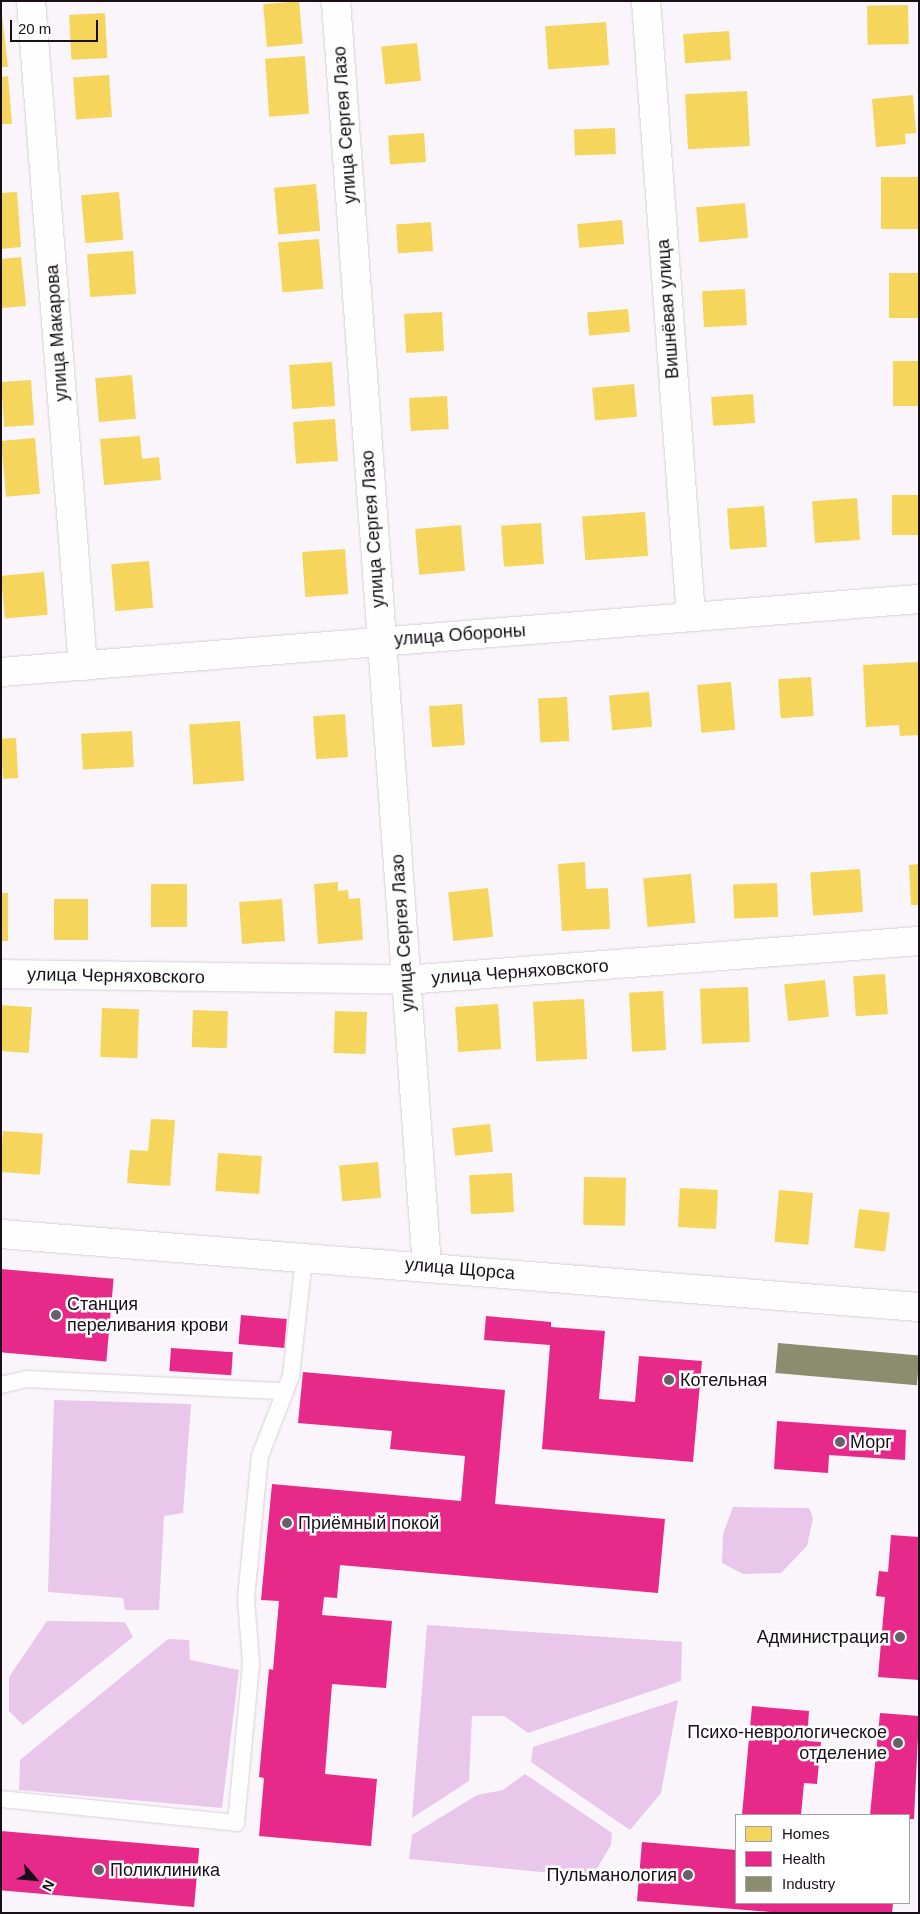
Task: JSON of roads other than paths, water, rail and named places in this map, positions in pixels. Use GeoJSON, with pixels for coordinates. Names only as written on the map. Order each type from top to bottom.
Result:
{"type":"FeatureCollection","features":[{"type":"Feature","properties":{"kind":"street","name":"улица Макарова"},"geometry":{"type":"LineString","coordinates":[[31,1],[83,666]]}},
{"type":"Feature","properties":{"kind":"street","name":"улица Сергея Лазо"},"geometry":{"type":"LineString","coordinates":[[336,1],[380,641],[427,1266]]}},
{"type":"Feature","properties":{"kind":"street","name":"Вишнёвая улица"},"geometry":{"type":"LineString","coordinates":[[646,1],[691,617]]}},
{"type":"Feature","properties":{"kind":"street","name":"улица Обороны"},"geometry":{"type":"LineString","coordinates":[[1,672],[919,599]]}},
{"type":"Feature","properties":{"kind":"street","name":"улица Черняховского"},"geometry":{"type":"LineString","coordinates":[[1,974],[406,980],[919,941]]}},
{"type":"Feature","properties":{"kind":"street","name":"улица Щорса"},"geometry":{"type":"LineString","coordinates":[[1,1234],[427,1266],[919,1307]]}},
{"type":"Feature","properties":{"kind":"lane"},"geometry":{"type":"LineString","coordinates":[[1,1799],[236,1822],[251,1664],[246,1598],[260,1456],[291,1376],[304,1258]]}},
{"type":"Feature","properties":{"kind":"lane"},"geometry":{"type":"LineString","coordinates":[[1,1385],[26,1379],[285,1391]]}},
{"type":"Feature","properties":{"kind":"place","name":"Станция переливания крови"},"geometry":{"type":"Point","coordinates":[56,1315]}},
{"type":"Feature","properties":{"kind":"place","name":"Котельная"},"geometry":{"type":"Point","coordinates":[669,1380]}},
{"type":"Feature","properties":{"kind":"place","name":"Морг"},"geometry":{"type":"Point","coordinates":[840,1442]}},
{"type":"Feature","properties":{"kind":"place","name":"Приёмный покой"},"geometry":{"type":"Point","coordinates":[287,1523]}},
{"type":"Feature","properties":{"kind":"place","name":"Администрация"},"geometry":{"type":"Point","coordinates":[900,1637]}},
{"type":"Feature","properties":{"kind":"place","name":"Психо-неврологическое отделение"},"geometry":{"type":"Point","coordinates":[898,1743]}},
{"type":"Feature","properties":{"kind":"place","name":"Поликлиника"},"geometry":{"type":"Point","coordinates":[99,1870]}},
{"type":"Feature","properties":{"kind":"place","name":"Пульманология"},"geometry":{"type":"Point","coordinates":[688,1875]}}]}
